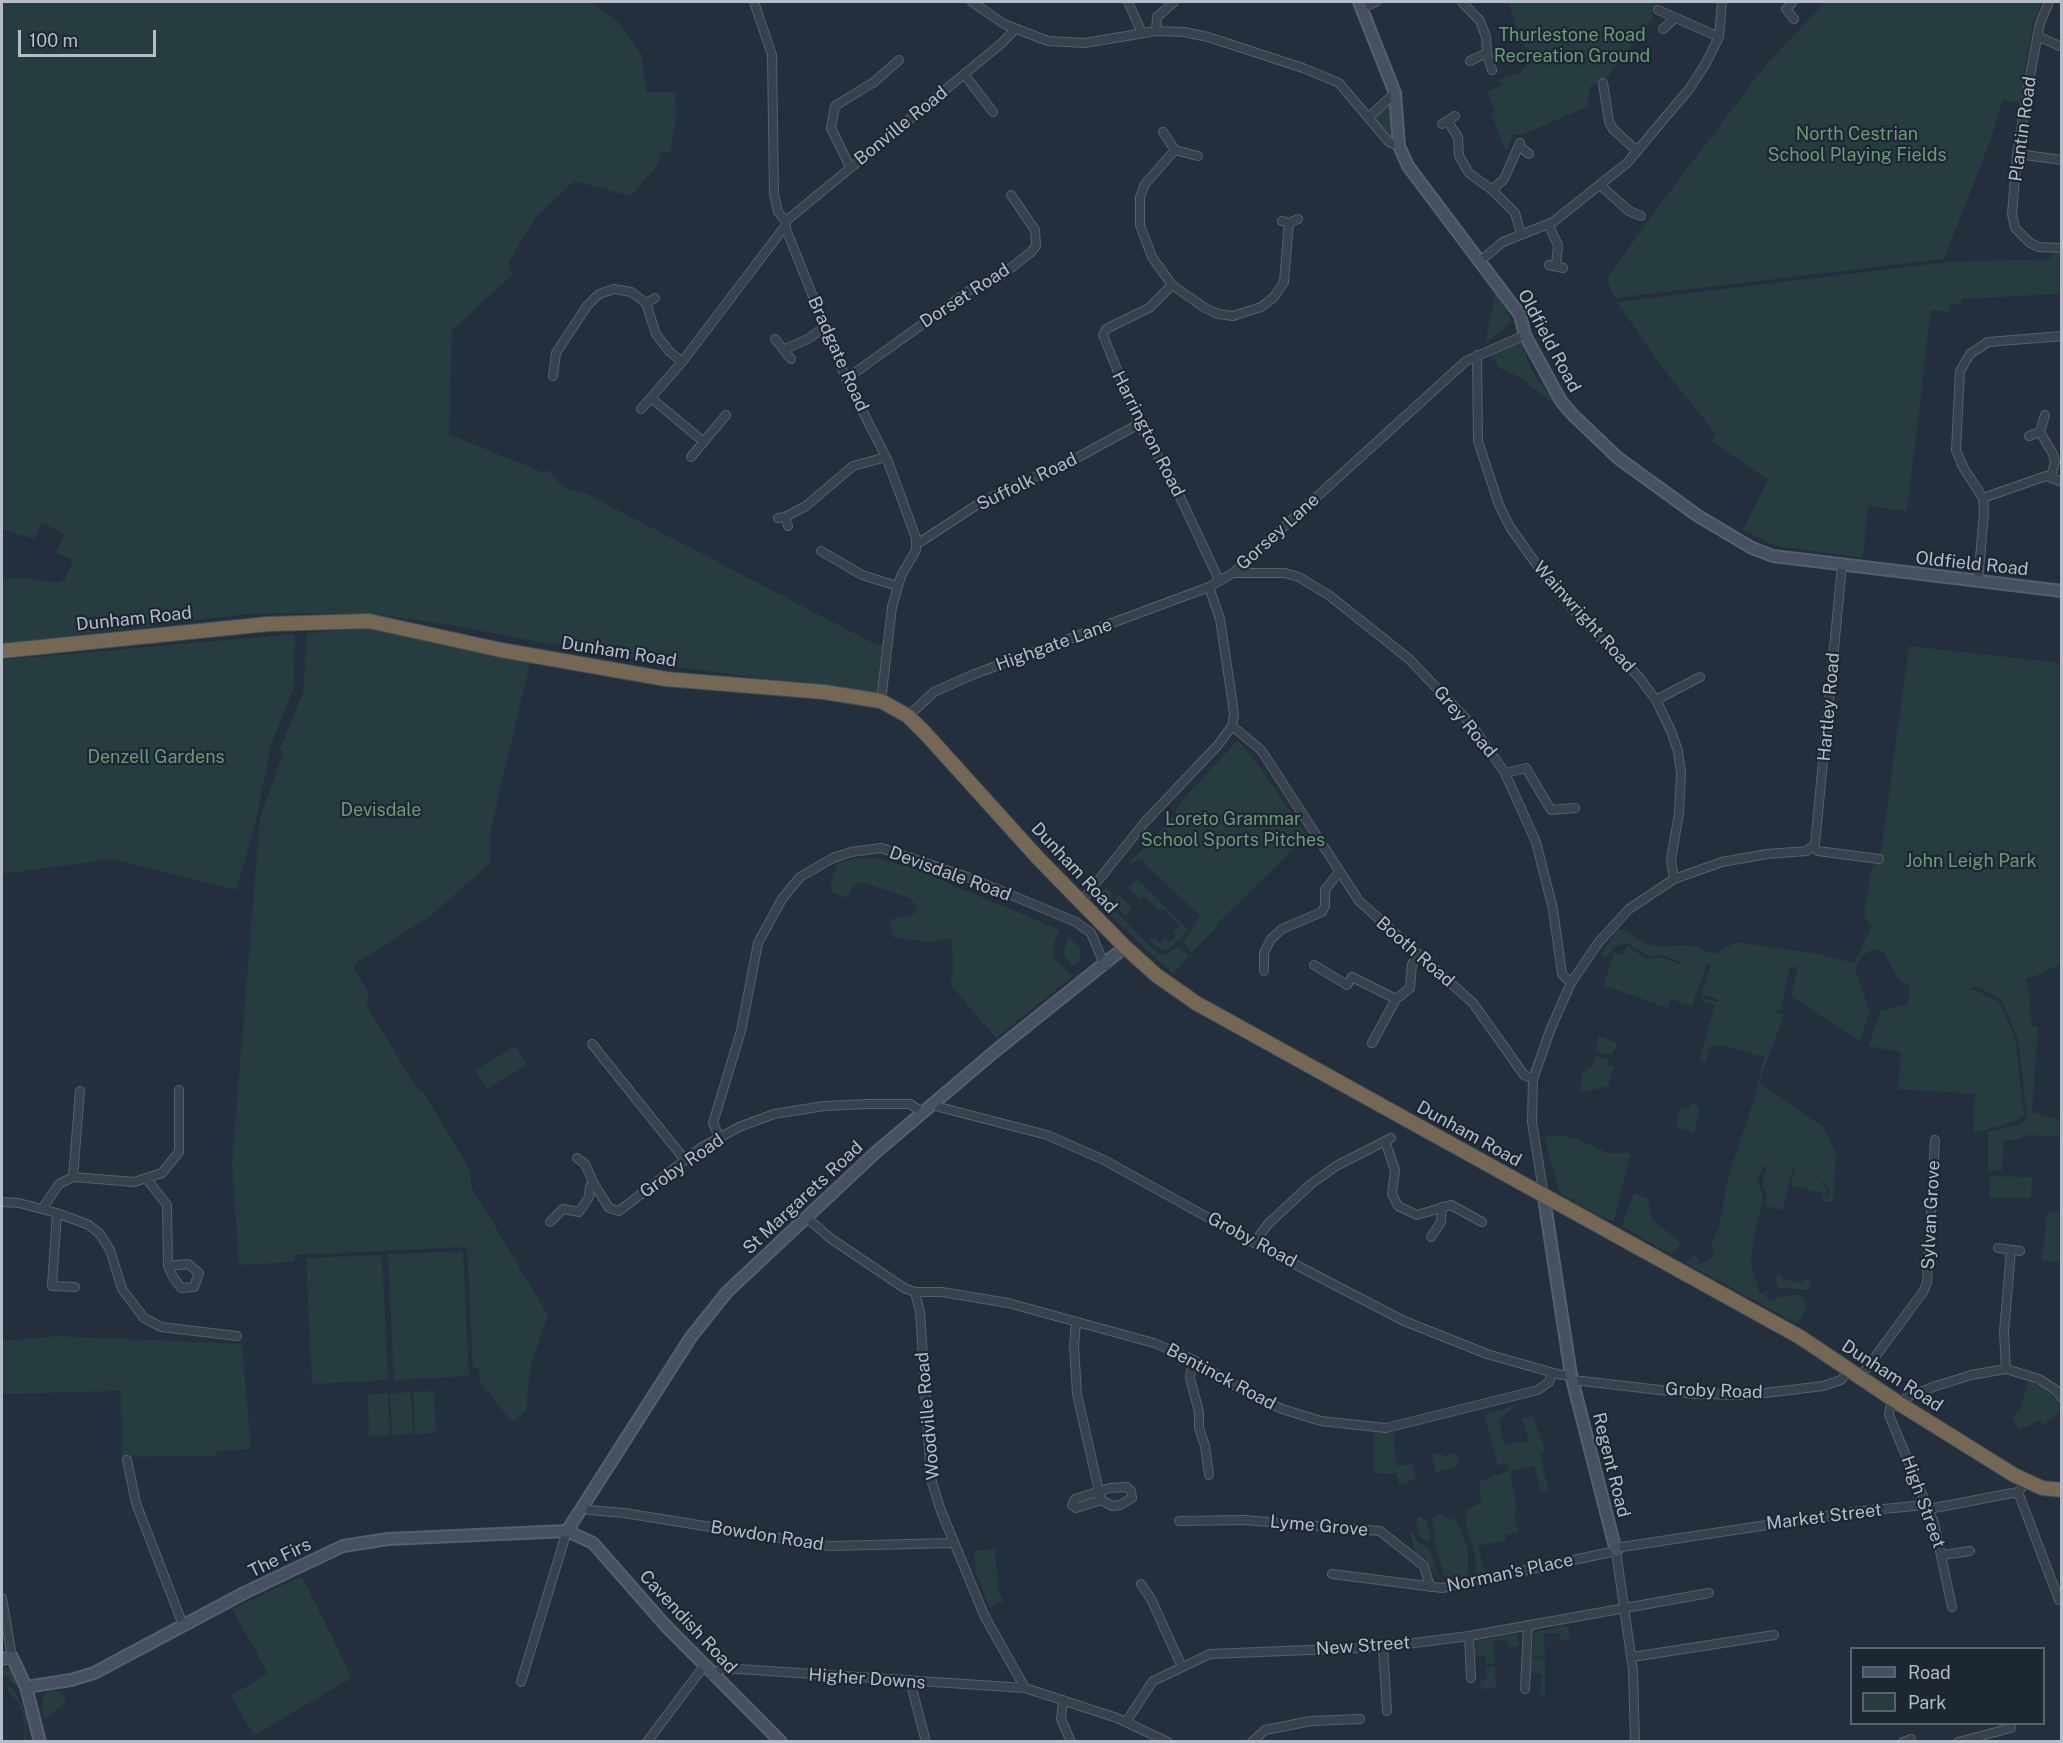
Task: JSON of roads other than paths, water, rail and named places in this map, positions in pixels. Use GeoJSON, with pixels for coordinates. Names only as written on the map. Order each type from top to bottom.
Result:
{"type":"FeatureCollection","features":[{"type":"Feature","properties":{"kind":"highway","name":"Dunham Road"},"geometry":{"type":"LineString","coordinates":[[2,651],[268,624],[369,621],[501,650],[666,679],[824,692],[881,701],[908,716],[1125,947],[1156,975],[1196,1003],[1544,1198],[1800,1337],[2023,1487],[2061,1490]]}},
{"type":"Feature","properties":{"kind":"street","name":"Bradgate Road"},"geometry":{"type":"LineString","coordinates":[[754,2],[772,55],[774,194],[778,212],[786,223],[824,327],[846,379],[886,457],[917,544]]}},
{"type":"Feature","properties":{"kind":"street","name":"Oldfield Road"},"geometry":{"type":"LineString","coordinates":[[972,2],[1015,29],[1035,38],[1072,44],[1156,31],[1208,37],[1303,68],[1339,83],[1389,142],[1399,146],[1408,166],[1521,315],[1525,335],[1572,414],[1618,458],[1664,493],[1723,532],[1766,554],[1842,566],[2061,591]]}},
{"type":"Feature","properties":{"kind":"street"},"geometry":{"type":"LineString","coordinates":[[1128,2],[1142,33]]}},
{"type":"Feature","properties":{"kind":"street"},"geometry":{"type":"LineString","coordinates":[[1156,31],[1157,17],[1174,2]]}},
{"type":"Feature","properties":{"kind":"street"},"geometry":{"type":"LineString","coordinates":[[1376,2],[1360,5],[1395,93],[1399,146]]}},
{"type":"Feature","properties":{"kind":"street"},"geometry":{"type":"LineString","coordinates":[[1462,2],[1480,21],[1486,37],[1486,53],[1492,70]]}},
{"type":"Feature","properties":{"kind":"street"},"geometry":{"type":"LineString","coordinates":[[1480,261],[1503,242],[1548,224],[1600,185],[1637,151],[1690,88],[1719,38],[1722,2]]}},
{"type":"Feature","properties":{"kind":"street"},"geometry":{"type":"LineString","coordinates":[[1778,2],[1789,6],[1794,19]]}},
{"type":"Feature","properties":{"kind":"street","name":"Plantin Road"},"geometry":{"type":"LineString","coordinates":[[2049,2],[2037,36],[2017,154],[2013,222],[2024,240],[2039,247],[2061,248]]}},
{"type":"Feature","properties":{"kind":"street"},"geometry":{"type":"LineString","coordinates":[[1658,10],[1719,38]]}},
{"type":"Feature","properties":{"kind":"street"},"geometry":{"type":"LineString","coordinates":[[1663,29],[1675,18]]}},
{"type":"Feature","properties":{"kind":"street","name":"Bonville Road"},"geometry":{"type":"LineString","coordinates":[[641,409],[682,362],[786,223],[1015,29]]}},
{"type":"Feature","properties":{"kind":"street"},"geometry":{"type":"LineString","coordinates":[[2037,36],[2061,47]]}},
{"type":"Feature","properties":{"kind":"street"},"geometry":{"type":"LineString","coordinates":[[1470,61],[1486,53]]}},
{"type":"Feature","properties":{"kind":"street"},"geometry":{"type":"LineString","coordinates":[[850,167],[831,128],[835,106],[874,82],[899,60]]}},
{"type":"Feature","properties":{"kind":"street"},"geometry":{"type":"LineString","coordinates":[[964,74],[993,112]]}},
{"type":"Feature","properties":{"kind":"street"},"geometry":{"type":"LineString","coordinates":[[1603,83],[1609,122],[1613,129],[1637,151]]}},
{"type":"Feature","properties":{"kind":"street"},"geometry":{"type":"LineString","coordinates":[[1369,117],[1395,93]]}},
{"type":"Feature","properties":{"kind":"street"},"geometry":{"type":"LineString","coordinates":[[1455,116],[1445,123],[1458,137],[1459,156],[1469,173],[1492,190],[1515,213],[1521,234]]}},
{"type":"Feature","properties":{"kind":"street"},"geometry":{"type":"LineString","coordinates":[[1163,132],[1175,150],[1198,156]]}},
{"type":"Feature","properties":{"kind":"street"},"geometry":{"type":"LineString","coordinates":[[1492,190],[1504,179],[1520,144],[1529,154]]}},
{"type":"Feature","properties":{"kind":"street"},"geometry":{"type":"LineString","coordinates":[[1175,150],[1145,184],[1140,197],[1139,213],[1144,242],[1172,285],[1218,314],[1233,316],[1261,307],[1274,297],[1284,282],[1286,222],[1298,219]]}},
{"type":"Feature","properties":{"kind":"street"},"geometry":{"type":"LineString","coordinates":[[2017,154],[2061,160]]}},
{"type":"Feature","properties":{"kind":"street"},"geometry":{"type":"LineString","coordinates":[[1600,185],[1629,211],[1641,216]]}},
{"type":"Feature","properties":{"kind":"street","name":"Dorset Road"},"geometry":{"type":"LineString","coordinates":[[846,379],[872,358],[970,290],[1002,274],[1031,252],[1036,246],[1035,230],[1011,195]]}},
{"type":"Feature","properties":{"kind":"street"},"geometry":{"type":"LineString","coordinates":[[1548,224],[1558,244],[1556,266]]}},
{"type":"Feature","properties":{"kind":"street","name":"Harrington Road"},"geometry":{"type":"LineString","coordinates":[[1172,285],[1149,308],[1103,332],[1106,347],[1139,424],[1173,482],[1219,580]]}},
{"type":"Feature","properties":{"kind":"street"},"geometry":{"type":"LineString","coordinates":[[553,376],[556,353],[594,298],[614,289],[631,292],[646,303],[656,334],[669,351],[682,362]]}},
{"type":"Feature","properties":{"kind":"street"},"geometry":{"type":"LineString","coordinates":[[646,303],[654,298]]}},
{"type":"Feature","properties":{"kind":"street"},"geometry":{"type":"LineString","coordinates":[[785,349],[808,339],[824,327]]}},
{"type":"Feature","properties":{"kind":"street","name":"Gorsey Lane"},"geometry":{"type":"LineString","coordinates":[[1209,587],[1233,573],[1443,382],[1477,355],[1525,335]]}},
{"type":"Feature","properties":{"kind":"street"},"geometry":{"type":"LineString","coordinates":[[1978,582],[1984,512],[1983,498],[1963,467],[1956,450],[1960,371],[1970,354],[1988,342],[2061,336]]}},
{"type":"Feature","properties":{"kind":"street"},"geometry":{"type":"LineString","coordinates":[[775,339],[791,359]]}},
{"type":"Feature","properties":{"kind":"street","name":"Wainwright Road"},"geometry":{"type":"LineString","coordinates":[[1477,355],[1478,441],[1490,483],[1510,527],[1544,575],[1578,615],[1621,657],[1656,700],[1671,731],[1678,752],[1681,773],[1679,813],[1671,871],[1674,879]]}},
{"type":"Feature","properties":{"kind":"street"},"geometry":{"type":"LineString","coordinates":[[651,398],[704,442]]}},
{"type":"Feature","properties":{"kind":"street"},"geometry":{"type":"LineString","coordinates":[[691,457],[726,415]]}},
{"type":"Feature","properties":{"kind":"street"},"geometry":{"type":"LineString","coordinates":[[2045,415],[2040,432],[2055,462],[2051,476]]}},
{"type":"Feature","properties":{"kind":"street","name":"Suffolk Road"},"geometry":{"type":"LineString","coordinates":[[917,544],[982,501],[1073,460],[1139,424]]}},
{"type":"Feature","properties":{"kind":"street"},"geometry":{"type":"LineString","coordinates":[[2029,436],[2040,432]]}},
{"type":"Feature","properties":{"kind":"street"},"geometry":{"type":"LineString","coordinates":[[788,526],[782,517],[806,506],[853,466],[886,457]]}},
{"type":"Feature","properties":{"kind":"street"},"geometry":{"type":"LineString","coordinates":[[1983,498],[2051,476],[2061,482]]}},
{"type":"Feature","properties":{"kind":"street"},"geometry":{"type":"LineString","coordinates":[[881,701],[897,586],[917,544]]}},
{"type":"Feature","properties":{"kind":"street"},"geometry":{"type":"LineString","coordinates":[[821,551],[862,575],[897,586]]}},
{"type":"Feature","properties":{"kind":"street","name":"Hartley Road"},"geometry":{"type":"LineString","coordinates":[[1814,847],[1842,566]]}},
{"type":"Feature","properties":{"kind":"street","name":"Grey Road"},"geometry":{"type":"LineString","coordinates":[[1233,573],[1238,575],[1274,572],[1299,577],[1349,610],[1409,659],[1471,724],[1505,773],[1525,814],[1539,851],[1553,909],[1562,974],[1571,983]]}},
{"type":"Feature","properties":{"kind":"street"},"geometry":{"type":"LineString","coordinates":[[1081,902],[1145,822],[1218,745],[1232,726],[1233,707],[1220,618],[1209,587]]}},
{"type":"Feature","properties":{"kind":"street","name":"Highgate Lane"},"geometry":{"type":"LineString","coordinates":[[908,716],[934,692],[972,675],[1209,587]]}},
{"type":"Feature","properties":{"kind":"street"},"geometry":{"type":"LineString","coordinates":[[1656,700],[1700,677]]}},
{"type":"Feature","properties":{"kind":"street","name":"Booth Road"},"geometry":{"type":"LineString","coordinates":[[1232,726],[1260,750],[1359,901],[1473,1003],[1524,1075],[1533,1079]]}},
{"type":"Feature","properties":{"kind":"street"},"geometry":{"type":"LineString","coordinates":[[1505,773],[1526,768],[1551,810],[1575,808]]}},
{"type":"Feature","properties":{"kind":"street"},"geometry":{"type":"LineString","coordinates":[[1544,1198],[1532,1122],[1533,1079],[1551,1028],[1571,983],[1612,925],[1645,896],[1674,879],[1722,862],[1767,854],[1808,851],[1814,847],[1818,851],[1879,859]]}},
{"type":"Feature","properties":{"kind":"street","name":"Devisdale Road"},"geometry":{"type":"LineString","coordinates":[[719,1137],[713,1123],[741,1031],[747,986],[758,943],[782,898],[800,877],[833,858],[851,852],[881,848],[970,878],[1083,926],[1095,940],[1105,966]]}},
{"type":"Feature","properties":{"kind":"street"},"geometry":{"type":"LineString","coordinates":[[1264,971],[1264,953],[1271,939],[1282,929],[1322,912],[1325,906],[1325,890],[1339,872]]}},
{"type":"Feature","properties":{"kind":"street","name":"St Margarets Road"},"geometry":{"type":"LineString","coordinates":[[567,1531],[691,1337],[727,1292],[922,1112],[1001,1046],[1105,966],[1125,947]]}},
{"type":"Feature","properties":{"kind":"street"},"geometry":{"type":"LineString","coordinates":[[1371,1043],[1396,999],[1410,988],[1412,964],[1421,955]]}},
{"type":"Feature","properties":{"kind":"street"},"geometry":{"type":"LineString","coordinates":[[1314,965],[1347,985],[1352,977],[1396,999]]}},
{"type":"Feature","properties":{"kind":"street"},"geometry":{"type":"LineString","coordinates":[[592,1044],[685,1160]]}},
{"type":"Feature","properties":{"kind":"street"},"geometry":{"type":"LineString","coordinates":[[73,1177],[80,1090]]}},
{"type":"Feature","properties":{"kind":"street"},"geometry":{"type":"LineString","coordinates":[[42,1209],[59,1184],[73,1177],[134,1182],[162,1173],[179,1152],[179,1090]]}},
{"type":"Feature","properties":{"kind":"street","name":"Groby Road"},"geometry":{"type":"LineString","coordinates":[[934,1103],[939,1107],[1047,1135],[1104,1160],[1254,1243],[1404,1321],[1487,1354],[1572,1378],[1695,1394],[1748,1395],[1823,1386],[1855,1373]]}},
{"type":"Feature","properties":{"kind":"street","name":"Groby Road"},"geometry":{"type":"LineString","coordinates":[[594,1184],[609,1208],[619,1211],[719,1137],[774,1114],[824,1106],[910,1104],[922,1112]]}},
{"type":"Feature","properties":{"kind":"street"},"geometry":{"type":"LineString","coordinates":[[1254,1243],[1268,1224],[1311,1184],[1336,1166],[1388,1139],[1395,1170],[1392,1188],[1395,1203],[1415,1215],[1453,1206],[1482,1222]]}},
{"type":"Feature","properties":{"kind":"street","name":"Sylvan Grove"},"geometry":{"type":"LineString","coordinates":[[1855,1373],[1923,1292],[1927,1283],[1935,1140]]}},
{"type":"Feature","properties":{"kind":"street"},"geometry":{"type":"LineString","coordinates":[[550,1222],[563,1209],[579,1212],[589,1197],[590,1186],[594,1184],[585,1164],[577,1158]]}},
{"type":"Feature","properties":{"kind":"street"},"geometry":{"type":"LineString","coordinates":[[146,1178],[167,1205],[168,1266]]}},
{"type":"Feature","properties":{"kind":"street","name":"Regent Road"},"geometry":{"type":"LineString","coordinates":[[1544,1198],[1572,1378],[1615,1549],[1625,1607],[1632,1657],[1635,1742]]}},
{"type":"Feature","properties":{"kind":"street"},"geometry":{"type":"LineString","coordinates":[[2,1202],[42,1209],[89,1225],[100,1234],[110,1250],[122,1288],[144,1317],[161,1327],[237,1335]]}},
{"type":"Feature","properties":{"kind":"street"},"geometry":{"type":"LineString","coordinates":[[1431,1237],[1441,1222],[1442,1207]]}},
{"type":"Feature","properties":{"kind":"street"},"geometry":{"type":"LineString","coordinates":[[57,1213],[52,1286],[75,1287]]}},
{"type":"Feature","properties":{"kind":"street"},"geometry":{"type":"LineString","coordinates":[[806,1217],[830,1238],[904,1288],[915,1292]]}},
{"type":"Feature","properties":{"kind":"street"},"geometry":{"type":"LineString","coordinates":[[1998,1248],[2015,1251],[2004,1332],[2006,1369]]}},
{"type":"Feature","properties":{"kind":"street","name":"Bentinck Road"},"geometry":{"type":"LineString","coordinates":[[915,1292],[942,1292],[1008,1303],[1154,1342],[1192,1359],[1246,1392],[1282,1409],[1321,1421],[1386,1428],[1538,1390],[1549,1383],[1552,1373]]}},
{"type":"Feature","properties":{"kind":"street","name":"Woodville Road"},"geometry":{"type":"LineString","coordinates":[[915,1292],[920,1312],[931,1479],[953,1543],[985,1617],[1025,1688]]}},
{"type":"Feature","properties":{"kind":"street"},"geometry":{"type":"LineString","coordinates":[[1076,1323],[1074,1345],[1077,1394],[1086,1440],[1101,1491],[1101,1500]]}},
{"type":"Feature","properties":{"kind":"street"},"geometry":{"type":"LineString","coordinates":[[1192,1359],[1191,1385],[1200,1412],[1199,1428],[1205,1446],[1209,1475]]}},
{"type":"Feature","properties":{"kind":"street"},"geometry":{"type":"LineString","coordinates":[[1897,1402],[1927,1389],[1991,1370],[2006,1369],[2039,1379],[2061,1396]]}},
{"type":"Feature","properties":{"kind":"street","name":"High Street"},"geometry":{"type":"LineString","coordinates":[[1897,1402],[1889,1415],[1929,1507],[1943,1555],[1952,1607]]}},
{"type":"Feature","properties":{"kind":"street"},"geometry":{"type":"LineString","coordinates":[[127,1460],[136,1503],[183,1625]]}},
{"type":"Feature","properties":{"kind":"street"},"geometry":{"type":"LineString","coordinates":[[1127,1487],[1132,1495],[1130,1501],[1120,1505],[1112,1506],[1101,1500],[1076,1508],[1072,1504],[1075,1499],[1101,1491],[1127,1487]]}},
{"type":"Feature","properties":{"kind":"street"},"geometry":{"type":"LineString","coordinates":[[2023,1487],[2060,1599]]}},
{"type":"Feature","properties":{"kind":"street","name":"Market Street"},"geometry":{"type":"LineString","coordinates":[[1615,1549],[1834,1514],[1967,1502],[2023,1487]]}},
{"type":"Feature","properties":{"kind":"street","name":"Bowdon Road"},"geometry":{"type":"LineString","coordinates":[[583,1507],[829,1546],[953,1543]]}},
{"type":"Feature","properties":{"kind":"street","name":"Lyme Grove"},"geometry":{"type":"LineString","coordinates":[[1179,1521],[1244,1520],[1380,1532],[1424,1566],[1431,1587]]}},
{"type":"Feature","properties":{"kind":"street"},"geometry":{"type":"LineString","coordinates":[[521,1682],[550,1579],[567,1531]]}},
{"type":"Feature","properties":{"kind":"street","name":"The Firs"},"geometry":{"type":"LineString","coordinates":[[26,1687],[83,1677],[316,1558],[354,1544],[444,1535],[567,1531]]}},
{"type":"Feature","properties":{"kind":"street","name":"Cavendish Road"},"geometry":{"type":"LineString","coordinates":[[567,1531],[581,1536],[598,1549],[712,1675],[780,1742]]}},
{"type":"Feature","properties":{"kind":"street","name":"Norman's Place"},"geometry":{"type":"LineString","coordinates":[[1332,1574],[1442,1588],[1615,1549]]}},
{"type":"Feature","properties":{"kind":"street"},"geometry":{"type":"LineString","coordinates":[[1943,1555],[1970,1551]]}},
{"type":"Feature","properties":{"kind":"street"},"geometry":{"type":"LineString","coordinates":[[1141,1584],[1151,1599],[1182,1667]]}},
{"type":"Feature","properties":{"kind":"street","name":"New Street"},"geometry":{"type":"LineString","coordinates":[[1126,1722],[1153,1681],[1210,1653],[1383,1647],[1468,1636],[1709,1593]]}},
{"type":"Feature","properties":{"kind":"street"},"geometry":{"type":"LineString","coordinates":[[2,1598],[7,1658],[26,1687],[40,1742]]}},
{"type":"Feature","properties":{"kind":"street"},"geometry":{"type":"LineString","coordinates":[[1525,1689],[1528,1625]]}},
{"type":"Feature","properties":{"kind":"street"},"geometry":{"type":"LineString","coordinates":[[1632,1657],[1774,1635]]}},
{"type":"Feature","properties":{"kind":"street"},"geometry":{"type":"LineString","coordinates":[[1468,1636],[1471,1678]]}},
{"type":"Feature","properties":{"kind":"street"},"geometry":{"type":"LineString","coordinates":[[1383,1647],[1387,1711]]}},
{"type":"Feature","properties":{"kind":"street"},"geometry":{"type":"LineString","coordinates":[[647,1742],[704,1666]]}},
{"type":"Feature","properties":{"kind":"street","name":"Higher Downs"},"geometry":{"type":"LineString","coordinates":[[712,1675],[723,1668],[1025,1688],[1126,1722],[1168,1742]]}},
{"type":"Feature","properties":{"kind":"street"},"geometry":{"type":"LineString","coordinates":[[910,1681],[926,1742]]}},
{"type":"Feature","properties":{"kind":"street"},"geometry":{"type":"LineString","coordinates":[[1063,1700],[1061,1719],[1071,1742]]}},
{"type":"Feature","properties":{"kind":"street"},"geometry":{"type":"LineString","coordinates":[[1252,1742],[1265,1730],[1311,1721],[1360,1719]]}},
{"type":"Feature","properties":{"kind":"street"},"geometry":{"type":"LineString","coordinates":[[1958,1742],[2011,1728]]}},
{"type":"Feature","properties":{"kind":"park label","name":"Thurlestone Road Recreation Ground"},"geometry":{"type":"Point","coordinates":[1572,45]}},
{"type":"Feature","properties":{"kind":"park label","name":"North Cestrian School Playing Fields"},"geometry":{"type":"Point","coordinates":[1857,144]}},
{"type":"Feature","properties":{"kind":"park label","name":"Denzell Gardens"},"geometry":{"type":"Point","coordinates":[156,757]}},
{"type":"Feature","properties":{"kind":"park label","name":"Devisdale"},"geometry":{"type":"Point","coordinates":[381,810]}},
{"type":"Feature","properties":{"kind":"park label","name":"Loreto Grammar School Sports Pitches"},"geometry":{"type":"Point","coordinates":[1233,829]}},
{"type":"Feature","properties":{"kind":"park label","name":"John Leigh Park"},"geometry":{"type":"Point","coordinates":[1971,861]}}]}
